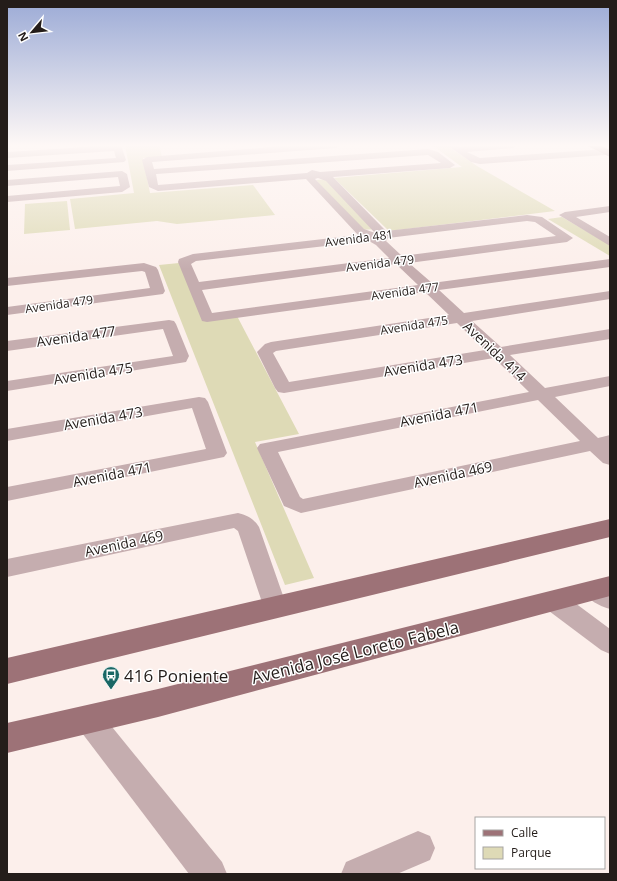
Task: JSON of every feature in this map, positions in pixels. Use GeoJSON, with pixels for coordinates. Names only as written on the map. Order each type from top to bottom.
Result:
{"type":"FeatureCollection","features":[{"type":"Feature","properties":{"kind":"main road"},"geometry":{"type":"LineString","coordinates":[[7,671],[610,528]]}},
{"type":"Feature","properties":{"kind":"main road","name":"Avenida José Loreto Fabela"},"geometry":{"type":"LineString","coordinates":[[7,738],[89,720],[554,601],[605,592]]}},
{"type":"Feature","properties":{"kind":"street"},"geometry":{"type":"LineString","coordinates":[[7,199],[124,189],[125,186]]}},
{"type":"Feature","properties":{"kind":"street"},"geometry":{"type":"LineString","coordinates":[[154,186],[156,188],[179,186]]}},
{"type":"Feature","properties":{"kind":"street","name":"Avenida 414"},"geometry":{"type":"LineString","coordinates":[[316,186],[355,225],[378,238],[428,288],[540,394],[602,443],[610,459]]}},
{"type":"Feature","properties":{"kind":"street"},"geometry":{"type":"LineString","coordinates":[[610,209],[566,216],[604,235],[610,242]]}},
{"type":"Feature","properties":{"kind":"street","name":"Avenida 481"},"geometry":{"type":"LineString","coordinates":[[194,287],[185,264],[186,260],[378,238],[532,218]]}},
{"type":"Feature","properties":{"kind":"street","name":"Avenida 479"},"geometry":{"type":"LineString","coordinates":[[194,287],[567,238],[538,219],[532,218]]}},
{"type":"Feature","properties":{"kind":"street","name":"Avenida 477"},"geometry":{"type":"LineString","coordinates":[[194,287],[207,318],[606,263]]}},
{"type":"Feature","properties":{"kind":"street","name":"Avenida 479"},"geometry":{"type":"LineString","coordinates":[[7,282],[147,268],[151,270],[158,291],[7,311]]}},
{"type":"Feature","properties":{"kind":"street","name":"Avenida 475"},"geometry":{"type":"LineString","coordinates":[[284,388],[265,354],[266,350],[271,347],[610,295]]}},
{"type":"Feature","properties":{"kind":"street","name":"Avenida 477"},"geometry":{"type":"LineString","coordinates":[[7,346],[169,324],[181,356],[180,359]]}},
{"type":"Feature","properties":{"kind":"street","name":"Avenida 473"},"geometry":{"type":"LineString","coordinates":[[284,388],[610,334]]}},
{"type":"Feature","properties":{"kind":"street","name":"Avenida 475"},"geometry":{"type":"LineString","coordinates":[[7,386],[180,359]]}},
{"type":"Feature","properties":{"kind":"street","name":"Avenida 471"},"geometry":{"type":"LineString","coordinates":[[297,506],[291,501],[267,448],[610,381]]}},
{"type":"Feature","properties":{"kind":"street","name":"Avenida 473"},"geometry":{"type":"LineString","coordinates":[[7,435],[199,402],[217,453]]}},
{"type":"Feature","properties":{"kind":"street","name":"Avenida 469"},"geometry":{"type":"LineString","coordinates":[[297,506],[314,504],[602,443]]}},
{"type":"Feature","properties":{"kind":"street","name":"Avenida 471"},"geometry":{"type":"LineString","coordinates":[[7,494],[217,453]]}},
{"type":"Feature","properties":{"kind":"street","name":"Avenida 469"},"geometry":{"type":"LineString","coordinates":[[7,568],[234,520],[242,522],[248,527],[276,607]]}},
{"type":"Feature","properties":{"kind":"street"},"geometry":{"type":"LineString","coordinates":[[554,601],[610,643]]}},
{"type":"Feature","properties":{"kind":"street"},"geometry":{"type":"LineString","coordinates":[[89,720],[210,874]]}},
{"type":"Feature","properties":{"kind":"street"},"geometry":{"type":"LineString","coordinates":[[358,874],[418,848]]}},
{"type":"Feature","properties":{"kind":"green space"},"geometry":{"type":"Polygon","coordinates":[[[133,186],[149,186],[150,193],[254,186],[275,215],[177,224],[157,221],[75,229],[70,199],[134,193],[133,186]]]}},
{"type":"Feature","properties":{"kind":"green space"},"geometry":{"type":"Polygon","coordinates":[[[321,186],[335,186],[377,229],[360,230],[321,186]]]}},
{"type":"Feature","properties":{"kind":"green space"},"geometry":{"type":"Polygon","coordinates":[[[342,186],[512,186],[555,211],[389,231],[342,186]]]}},
{"type":"Feature","properties":{"kind":"green space"},"geometry":{"type":"Polygon","coordinates":[[[67,201],[70,230],[24,234],[25,204],[67,201]]]}},
{"type":"Feature","properties":{"kind":"green space"},"geometry":{"type":"Polygon","coordinates":[[[562,217],[610,245],[610,256],[548,219],[562,217]]]}},
{"type":"Feature","properties":{"kind":"green space"},"geometry":{"type":"Polygon","coordinates":[[[179,263],[204,321],[237,316],[299,434],[255,442],[314,578],[285,585],[159,265],[179,263]]]}},
{"type":"Feature","properties":{"kind":"place","name":"416 Poniente"},"geometry":{"type":"Point","coordinates":[111,690]}}]}
